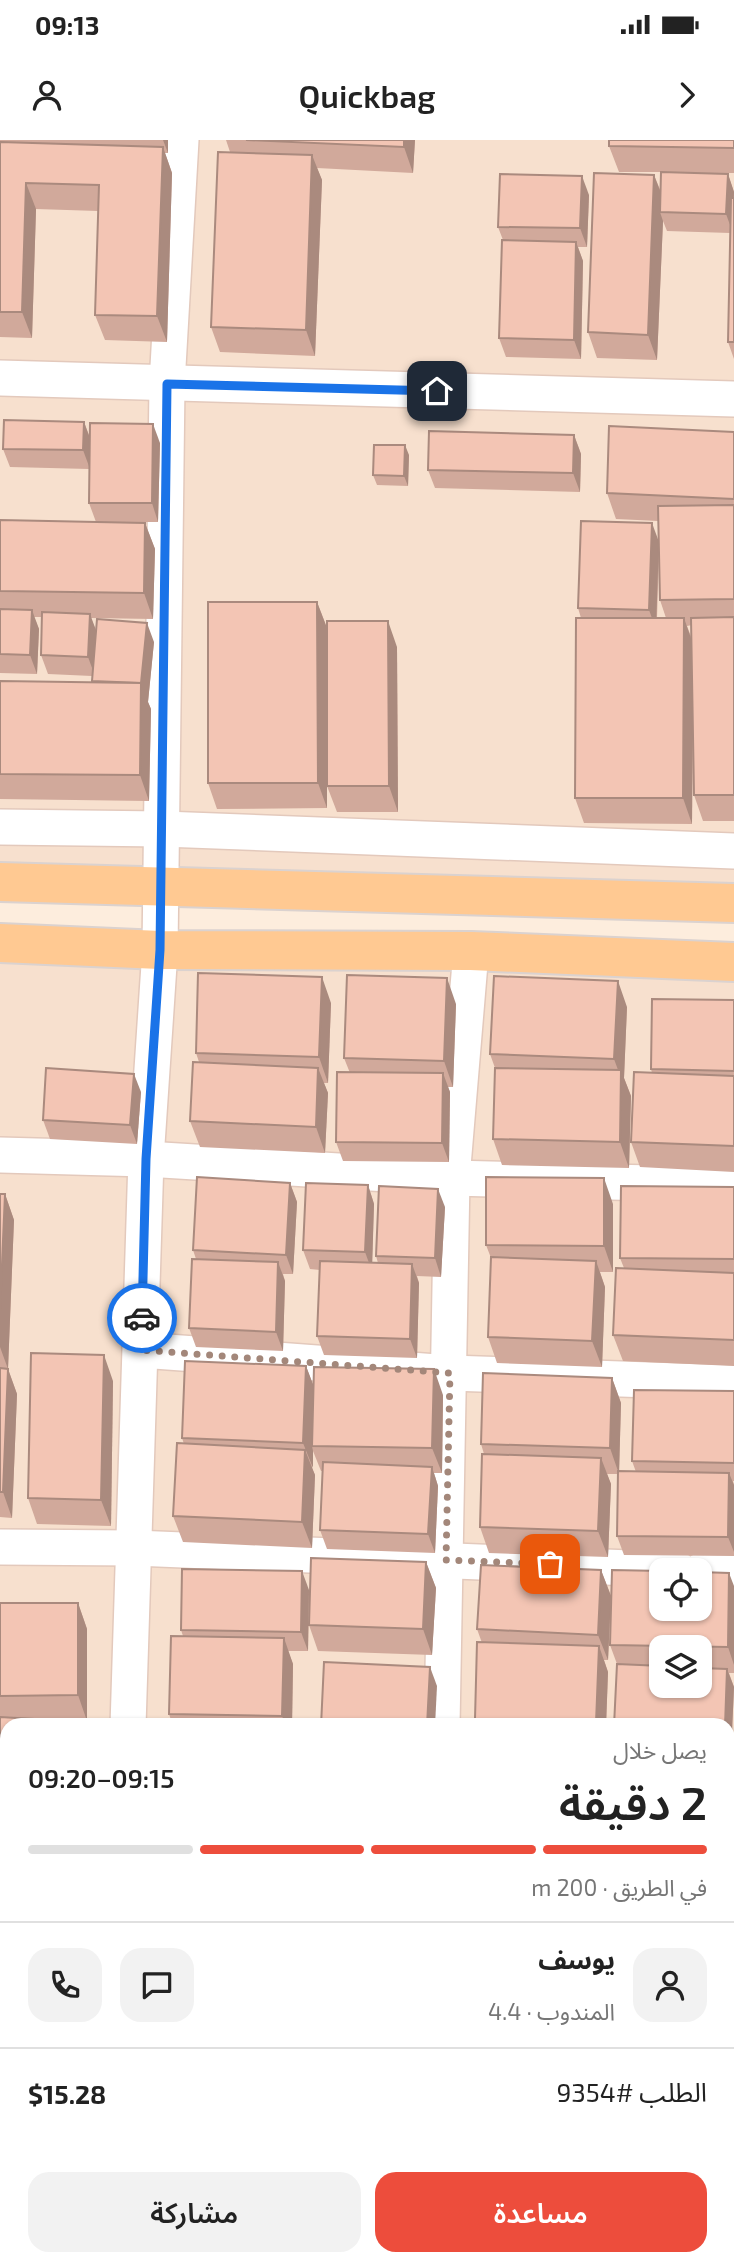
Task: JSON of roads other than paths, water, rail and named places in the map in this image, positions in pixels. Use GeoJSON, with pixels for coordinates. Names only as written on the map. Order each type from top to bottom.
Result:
{"type":"FeatureCollection","features":[{"type":"Feature","properties":{"kind":"main road"},"geometry":{"type":"LineString","coordinates":[[0,882],[734,903]]}},
{"type":"Feature","properties":{"kind":"main road"},"geometry":{"type":"LineString","coordinates":[[0,943],[160,950],[471,951],[734,962]]}},
{"type":"Feature","properties":{"kind":"street"},"geometry":{"type":"LineString","coordinates":[[128,1718],[146,1159],[160,950],[167,384],[181,140]]}},
{"type":"Feature","properties":{"kind":"street"},"geometry":{"type":"LineString","coordinates":[[0,378],[734,399]]}},
{"type":"Feature","properties":{"kind":"street"},"geometry":{"type":"LineString","coordinates":[[0,827],[163,830],[734,851]]}},
{"type":"Feature","properties":{"kind":"street"},"geometry":{"type":"LineString","coordinates":[[442,1718],[452,1178],[471,951]]}},
{"type":"Feature","properties":{"kind":"street"},"geometry":{"type":"LineString","coordinates":[[0,1155],[146,1159],[452,1178],[734,1185]]}},
{"type":"Feature","properties":{"kind":"street"},"geometry":{"type":"LineString","coordinates":[[141,1350],[450,1373],[734,1383]]}},
{"type":"Feature","properties":{"kind":"street"},"geometry":{"type":"LineString","coordinates":[[0,1547],[134,1548],[649,1569]]}},
{"type":"Feature","properties":{"kind":"street"},"geometry":{"type":"LineString","coordinates":[[712,1571],[734,1572]]}}]}
